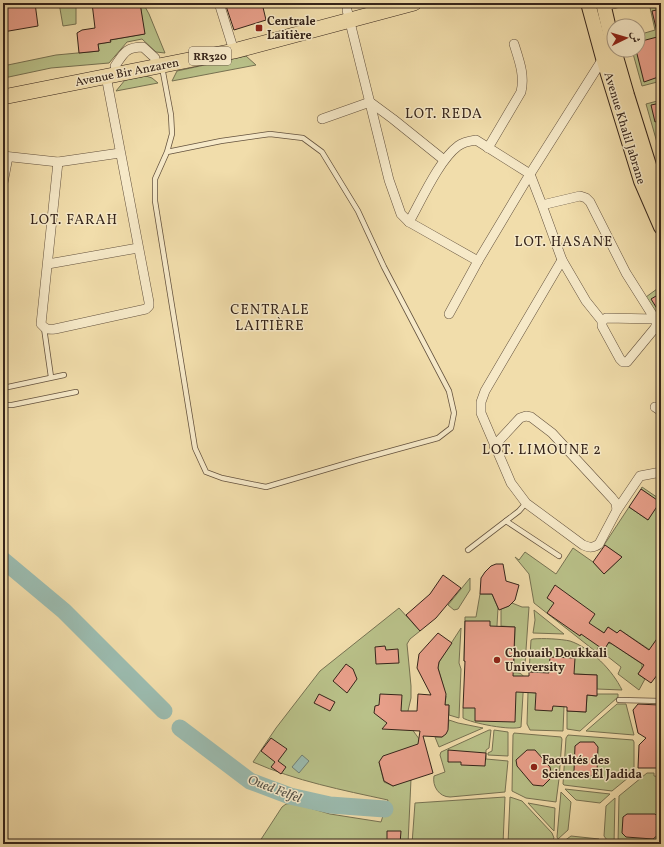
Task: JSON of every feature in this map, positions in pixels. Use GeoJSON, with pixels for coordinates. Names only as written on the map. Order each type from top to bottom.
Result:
{"type":"FeatureCollection","features":[{"type":"Feature","properties":{"kind":"highway","name":"Avenue Bir Anzaren"},"geometry":{"type":"LineString","coordinates":[[348,15],[374,3]]}},
{"type":"Feature","properties":{"kind":"highway","name":"Avenue Bir Anzaren"},"geometry":{"type":"LineString","coordinates":[[3,97],[111,71],[233,47],[348,15],[414,3]]}},
{"type":"Feature","properties":{"kind":"highway","name":"Avenue Bir Anzaren"},"geometry":{"type":"LineString","coordinates":[[3,87],[111,71]]}},
{"type":"Feature","properties":{"kind":"main road","name":"Avenue Khalil Jabrane"},"geometry":{"type":"LineString","coordinates":[[588,3],[603,58],[645,173],[661,196]]}},
{"type":"Feature","properties":{"kind":"main road","name":"Avenue Khalil Jabrane"},"geometry":{"type":"LineString","coordinates":[[608,4],[610,18]]}},
{"type":"Feature","properties":{"kind":"main road","name":"Avenue Khalil Jabrane"},"geometry":{"type":"LineString","coordinates":[[616,58],[656,218],[661,227]]}},
{"type":"Feature","properties":{"kind":"street"},"geometry":{"type":"LineString","coordinates":[[219,3],[233,47]]}},
{"type":"Feature","properties":{"kind":"street"},"geometry":{"type":"LineString","coordinates":[[348,15],[389,180],[401,214],[409,222],[478,261]]}},
{"type":"Feature","properties":{"kind":"street"},"geometry":{"type":"LineString","coordinates":[[488,148],[521,92],[523,83],[522,71],[514,44]]}},
{"type":"Feature","properties":{"kind":"street"},"geometry":{"type":"LineString","coordinates":[[449,314],[478,261],[530,174],[606,54]]}},
{"type":"Feature","properties":{"kind":"street"},"geometry":{"type":"LineString","coordinates":[[58,162],[41,324],[44,328],[49,330],[146,308],[149,306],[149,302],[120,153],[111,71]]}},
{"type":"Feature","properties":{"kind":"street"},"geometry":{"type":"LineString","coordinates":[[322,119],[370,102]]}},
{"type":"Feature","properties":{"kind":"street"},"geometry":{"type":"LineString","coordinates":[[370,102],[444,160]]}},
{"type":"Feature","properties":{"kind":"street"},"geometry":{"type":"LineString","coordinates":[[409,222],[444,160],[458,146],[469,141],[476,140],[530,174],[562,260],[586,301],[602,321],[602,326],[620,359],[627,362],[655,328],[657,323],[655,319],[626,273],[590,202],[586,198],[580,196],[542,205]]}},
{"type":"Feature","properties":{"kind":"street"},"geometry":{"type":"LineString","coordinates":[[3,183],[5,157],[58,162],[120,153]]}},
{"type":"Feature","properties":{"kind":"street"},"geometry":{"type":"LineString","coordinates":[[48,264],[138,248]]}},
{"type":"Feature","properties":{"kind":"street"},"geometry":{"type":"LineString","coordinates":[[562,260],[485,391],[481,402],[481,413],[511,483],[526,503],[583,545],[594,547],[599,544],[617,510],[640,476],[661,472]]}},
{"type":"Feature","properties":{"kind":"street"},"geometry":{"type":"LineString","coordinates":[[602,321],[606,318],[655,319]]}},
{"type":"Feature","properties":{"kind":"street"},"geometry":{"type":"LineString","coordinates":[[494,446],[520,418],[526,416],[531,417],[552,433],[612,498],[616,503],[617,510]]}},
{"type":"Feature","properties":{"kind":"lane"},"geometry":{"type":"LineString","coordinates":[[158,61],[171,115],[172,134],[167,152],[155,179],[155,201],[195,448],[206,472],[222,478],[266,487],[438,438],[451,428],[454,413],[449,391],[384,267],[358,211],[322,152],[303,138],[270,134],[221,141],[167,152]]}},
{"type":"Feature","properties":{"kind":"lane"},"geometry":{"type":"LineString","coordinates":[[44,328],[51,377]]}},
{"type":"Feature","properties":{"kind":"lane"},"geometry":{"type":"LineString","coordinates":[[3,389],[64,375]]}},
{"type":"Feature","properties":{"kind":"lane"},"geometry":{"type":"LineString","coordinates":[[3,405],[12,405],[76,392]]}},
{"type":"Feature","properties":{"kind":"lane"},"geometry":{"type":"LineString","coordinates":[[468,550],[519,511],[526,503]]}},
{"type":"Feature","properties":{"kind":"lane"},"geometry":{"type":"LineString","coordinates":[[506,521],[559,556]]}},
{"type":"Feature","properties":{"kind":"lane"},"geometry":{"type":"LineString","coordinates":[[619,700],[661,701]]}},
{"type":"Feature","properties":{"kind":"green space"},"geometry":{"type":"Polygon","coordinates":[[[59,3],[70,3],[70,5],[76,4],[76,24],[63,26],[59,3]]]}},
{"type":"Feature","properties":{"kind":"green space"},"geometry":{"type":"Polygon","coordinates":[[[140,3],[143,3],[149,14],[165,53],[156,52],[142,39],[127,42],[109,63],[51,68],[4,78],[3,66],[56,55],[99,51],[98,44],[110,42],[110,40],[144,34],[140,3]]]}},
{"type":"Feature","properties":{"kind":"green space"},"geometry":{"type":"Polygon","coordinates":[[[649,3],[661,3],[661,81],[642,86],[634,58],[646,58],[646,33],[655,30],[649,3]]]}},
{"type":"Feature","properties":{"kind":"green space"},"geometry":{"type":"Polygon","coordinates":[[[246,56],[256,65],[172,81],[177,71],[246,56]]]}},
{"type":"Feature","properties":{"kind":"green space"},"geometry":{"type":"Polygon","coordinates":[[[146,76],[152,78],[158,83],[116,91],[125,80],[146,76]]]}},
{"type":"Feature","properties":{"kind":"green space"},"geometry":{"type":"Polygon","coordinates":[[[661,100],[661,145],[658,146],[646,104],[661,100]]]}},
{"type":"Feature","properties":{"kind":"green space"},"geometry":{"type":"Polygon","coordinates":[[[661,286],[661,320],[646,297],[661,286]]]}},
{"type":"Feature","properties":{"kind":"green space"},"geometry":{"type":"Polygon","coordinates":[[[642,487],[661,500],[661,633],[656,654],[620,630],[617,633],[608,627],[604,633],[598,629],[599,646],[595,651],[534,603],[529,574],[515,557],[519,560],[525,552],[556,574],[573,548],[593,562],[604,574],[622,557],[604,545],[629,507],[648,520],[659,502],[641,489],[642,487]]]}},
{"type":"Feature","properties":{"kind":"green space"},"geometry":{"type":"Polygon","coordinates":[[[470,578],[470,590],[458,609],[454,610],[448,605],[470,578]]]}},
{"type":"Feature","properties":{"kind":"green space"},"geometry":{"type":"Polygon","coordinates":[[[480,594],[492,594],[498,608],[495,661],[493,662],[464,661],[465,617],[476,617],[480,594]]]}},
{"type":"Feature","properties":{"kind":"green space"},"geometry":{"type":"Polygon","coordinates":[[[512,603],[522,607],[529,607],[525,664],[522,666],[514,666],[515,627],[501,626],[501,609],[512,603]]]}},
{"type":"Feature","properties":{"kind":"green space"},"geometry":{"type":"Polygon","coordinates":[[[399,608],[420,631],[410,639],[407,644],[411,686],[411,698],[408,711],[409,725],[422,743],[379,762],[384,782],[393,786],[411,779],[408,844],[258,844],[282,807],[286,804],[293,803],[330,814],[381,822],[388,800],[302,780],[253,762],[276,728],[320,671],[399,608]]]}},
{"type":"Feature","properties":{"kind":"green space"},"geometry":{"type":"Polygon","coordinates":[[[534,610],[564,634],[533,633],[535,620],[534,610]]]}},
{"type":"Feature","properties":{"kind":"green space"},"geometry":{"type":"Polygon","coordinates":[[[461,628],[459,663],[461,669],[459,718],[449,715],[449,705],[445,705],[446,696],[430,694],[444,689],[438,668],[439,662],[461,628]]]}},
{"type":"Feature","properties":{"kind":"green space"},"geometry":{"type":"Polygon","coordinates":[[[531,640],[562,640],[578,644],[586,649],[607,668],[622,690],[597,689],[597,675],[529,672],[531,640]]]}},
{"type":"Feature","properties":{"kind":"green space"},"geometry":{"type":"Polygon","coordinates":[[[608,643],[612,644],[642,664],[642,668],[638,674],[645,679],[639,690],[618,674],[621,667],[607,656],[603,656],[602,653],[608,643]]]}},
{"type":"Feature","properties":{"kind":"green space"},"geometry":{"type":"Polygon","coordinates":[[[509,673],[520,673],[524,678],[521,727],[509,728],[492,726],[463,718],[463,708],[509,673]]]}},
{"type":"Feature","properties":{"kind":"green space"},"geometry":{"type":"Polygon","coordinates":[[[528,692],[536,693],[564,706],[563,731],[530,730],[527,724],[528,692]]]}},
{"type":"Feature","properties":{"kind":"green space"},"geometry":{"type":"Polygon","coordinates":[[[597,694],[618,694],[618,697],[580,731],[567,729],[567,711],[586,712],[587,695],[596,696],[597,694]]]}},
{"type":"Feature","properties":{"kind":"green space"},"geometry":{"type":"Polygon","coordinates":[[[617,704],[626,704],[634,735],[586,731],[617,704]]]}},
{"type":"Feature","properties":{"kind":"green space"},"geometry":{"type":"Polygon","coordinates":[[[449,720],[483,728],[439,747],[435,737],[442,737],[445,734],[449,720]]]}},
{"type":"Feature","properties":{"kind":"green space"},"geometry":{"type":"Polygon","coordinates":[[[491,730],[489,748],[486,750],[486,759],[508,761],[505,792],[450,797],[446,797],[440,793],[435,787],[434,776],[445,772],[440,755],[441,752],[491,730]]]}},
{"type":"Feature","properties":{"kind":"green space"},"geometry":{"type":"Polygon","coordinates":[[[494,730],[508,732],[508,756],[488,755],[488,753],[492,751],[494,730]]]}},
{"type":"Feature","properties":{"kind":"green space"},"geometry":{"type":"Polygon","coordinates":[[[514,733],[561,737],[559,779],[556,802],[526,798],[512,791],[514,733]]]}},
{"type":"Feature","properties":{"kind":"green space"},"geometry":{"type":"Polygon","coordinates":[[[568,735],[633,740],[634,773],[612,791],[564,785],[566,738],[568,735]]]}},
{"type":"Feature","properties":{"kind":"green space"},"geometry":{"type":"Polygon","coordinates":[[[647,773],[654,773],[654,776],[661,777],[659,841],[655,844],[618,844],[619,796],[647,773]]]}},
{"type":"Feature","properties":{"kind":"green space"},"geometry":{"type":"Polygon","coordinates":[[[565,789],[610,794],[600,803],[576,800],[565,789]]]}},
{"type":"Feature","properties":{"kind":"green space"},"geometry":{"type":"Polygon","coordinates":[[[561,792],[571,802],[568,830],[558,839],[557,837],[561,792]]]}},
{"type":"Feature","properties":{"kind":"green space"},"geometry":{"type":"Polygon","coordinates":[[[505,797],[503,844],[412,844],[415,803],[505,797]]]}},
{"type":"Feature","properties":{"kind":"green space"},"geometry":{"type":"Polygon","coordinates":[[[510,797],[522,801],[552,833],[554,838],[550,844],[508,844],[510,797]]]}},
{"type":"Feature","properties":{"kind":"green space"},"geometry":{"type":"Polygon","coordinates":[[[615,798],[614,844],[610,844],[604,836],[606,806],[615,798]]]}},
{"type":"Feature","properties":{"kind":"green space"},"geometry":{"type":"Polygon","coordinates":[[[528,803],[555,808],[554,831],[552,829],[528,803]]]}},
{"type":"Feature","properties":{"kind":"green space"},"geometry":{"type":"Polygon","coordinates":[[[571,836],[599,839],[603,844],[560,844],[571,836]]]}},
{"type":"Feature","properties":{"kind":"shaded area"},"geometry":{"type":"Polygon","coordinates":[[[302,755],[309,761],[299,773],[292,767],[302,755]]]}},
{"type":"Feature","properties":{"kind":"building"},"geometry":{"type":"Polygon","coordinates":[[[3,3],[35,3],[38,26],[3,32],[3,3]]]}},
{"type":"Feature","properties":{"kind":"building"},"geometry":{"type":"Polygon","coordinates":[[[92,3],[102,3],[102,6],[124,3],[140,3],[145,34],[110,40],[111,42],[98,44],[99,51],[79,53],[77,33],[82,30],[95,28],[92,3]]]}},
{"type":"Feature","properties":{"kind":"building"},"geometry":{"type":"Polygon","coordinates":[[[225,3],[262,3],[266,20],[234,30],[225,3]]]}},
{"type":"Feature","properties":{"kind":"building"},"geometry":{"type":"Polygon","coordinates":[[[661,9],[661,36],[658,36],[652,11],[661,9]]]}},
{"type":"Feature","properties":{"kind":"building"},"geometry":{"type":"Polygon","coordinates":[[[661,36],[661,76],[644,82],[638,58],[646,58],[646,40],[661,36]]]}},
{"type":"Feature","properties":{"kind":"building"},"geometry":{"type":"Polygon","coordinates":[[[661,103],[661,120],[655,122],[651,105],[661,103]]]}},
{"type":"Feature","properties":{"kind":"building"},"geometry":{"type":"Polygon","coordinates":[[[661,293],[661,315],[651,299],[661,293]]]}},
{"type":"Feature","properties":{"kind":"building"},"geometry":{"type":"Polygon","coordinates":[[[641,489],[660,502],[648,520],[629,507],[641,489]]]}},
{"type":"Feature","properties":{"kind":"building"},"geometry":{"type":"Polygon","coordinates":[[[605,545],[622,557],[604,574],[593,562],[605,545]]]}},
{"type":"Feature","properties":{"kind":"building"},"geometry":{"type":"Polygon","coordinates":[[[503,564],[506,581],[519,585],[515,600],[509,606],[499,610],[492,594],[480,594],[481,578],[491,566],[503,564]]]}},
{"type":"Feature","properties":{"kind":"building"},"geometry":{"type":"Polygon","coordinates":[[[443,575],[461,588],[436,618],[420,631],[406,615],[430,594],[443,575]]]}},
{"type":"Feature","properties":{"kind":"building"},"geometry":{"type":"Polygon","coordinates":[[[555,585],[595,614],[589,623],[604,633],[608,627],[617,633],[620,630],[649,650],[661,633],[661,670],[651,683],[638,674],[644,665],[609,642],[604,650],[581,634],[580,636],[547,613],[554,603],[547,598],[555,585]]]}},
{"type":"Feature","properties":{"kind":"building"},"geometry":{"type":"Polygon","coordinates":[[[465,621],[490,621],[490,626],[515,627],[513,676],[529,676],[529,672],[549,673],[550,657],[575,658],[574,674],[597,675],[597,696],[587,695],[586,712],[567,711],[567,707],[553,706],[552,711],[535,710],[536,693],[516,692],[515,722],[475,721],[475,708],[463,708],[465,621]]]}},
{"type":"Feature","properties":{"kind":"building"},"geometry":{"type":"Polygon","coordinates":[[[438,633],[452,643],[439,662],[438,668],[446,694],[445,705],[449,705],[448,730],[442,737],[423,736],[433,773],[393,786],[384,781],[379,762],[383,756],[418,744],[420,731],[382,729],[387,723],[374,713],[375,706],[379,705],[380,694],[402,695],[401,711],[417,711],[418,694],[431,695],[417,668],[419,654],[438,633]]]}},
{"type":"Feature","properties":{"kind":"building"},"geometry":{"type":"Polygon","coordinates":[[[385,646],[386,650],[398,649],[399,663],[376,664],[375,647],[385,646]]]}},
{"type":"Feature","properties":{"kind":"building"},"geometry":{"type":"Polygon","coordinates":[[[346,664],[353,669],[357,679],[347,693],[333,681],[346,664]]]}},
{"type":"Feature","properties":{"kind":"building"},"geometry":{"type":"Polygon","coordinates":[[[319,694],[335,702],[330,711],[314,703],[319,694]]]}},
{"type":"Feature","properties":{"kind":"building"},"geometry":{"type":"Polygon","coordinates":[[[638,704],[659,705],[659,717],[661,717],[661,768],[638,768],[639,745],[646,738],[638,733],[633,710],[638,704]]]}},
{"type":"Feature","properties":{"kind":"building"},"geometry":{"type":"Polygon","coordinates":[[[271,738],[287,749],[278,761],[286,767],[281,774],[271,767],[275,762],[261,751],[271,738]]]}},
{"type":"Feature","properties":{"kind":"building"},"geometry":{"type":"Polygon","coordinates":[[[580,742],[594,742],[598,747],[597,773],[593,776],[578,776],[574,771],[575,746],[580,742]]]}},
{"type":"Feature","properties":{"kind":"building"},"geometry":{"type":"Polygon","coordinates":[[[448,750],[486,753],[485,766],[461,765],[461,762],[448,762],[448,750]]]}},
{"type":"Feature","properties":{"kind":"building"},"geometry":{"type":"Polygon","coordinates":[[[527,750],[535,750],[550,767],[552,777],[543,786],[533,785],[517,766],[516,760],[527,750]]]}},
{"type":"Feature","properties":{"kind":"building"},"geometry":{"type":"Polygon","coordinates":[[[627,814],[655,814],[660,819],[659,834],[653,839],[626,837],[622,833],[623,817],[627,814]]]}},
{"type":"Feature","properties":{"kind":"building"},"geometry":{"type":"Polygon","coordinates":[[[387,831],[401,831],[400,844],[387,844],[387,831]]]}},
{"type":"Feature","properties":{"kind":"waterway","name":"Oued Felfel"},"geometry":{"type":"LineString","coordinates":[[3,560],[64,611],[164,711]]}},
{"type":"Feature","properties":{"kind":"waterway","name":"Oued Felfel"},"geometry":{"type":"LineString","coordinates":[[180,728],[250,781],[290,796],[330,805],[385,809]]}},
{"type":"Feature","properties":{"kind":"place","name":"Centrale Laitière"},"geometry":{"type":"Point","coordinates":[259,28]}},
{"type":"Feature","properties":{"kind":"place","name":"Chouaib Doukkali University"},"geometry":{"type":"Point","coordinates":[497,660]}},
{"type":"Feature","properties":{"kind":"place","name":"Facultés des Sciences El Jadida"},"geometry":{"type":"Point","coordinates":[534,767]}},
{"type":"Feature","properties":{"kind":"district","name":"LOT. REDA"},"geometry":{"type":"Point","coordinates":[444,113]}},
{"type":"Feature","properties":{"kind":"district","name":"LOT. FARAH"},"geometry":{"type":"Point","coordinates":[74,219]}},
{"type":"Feature","properties":{"kind":"district","name":"LOT. HASANE"},"geometry":{"type":"Point","coordinates":[564,241]}},
{"type":"Feature","properties":{"kind":"district","name":"CENTRALE LAITIÈRE"},"geometry":{"type":"Point","coordinates":[270,318]}},
{"type":"Feature","properties":{"kind":"district","name":"LOT. LIMOUNE 2"},"geometry":{"type":"Point","coordinates":[542,449]}}]}
